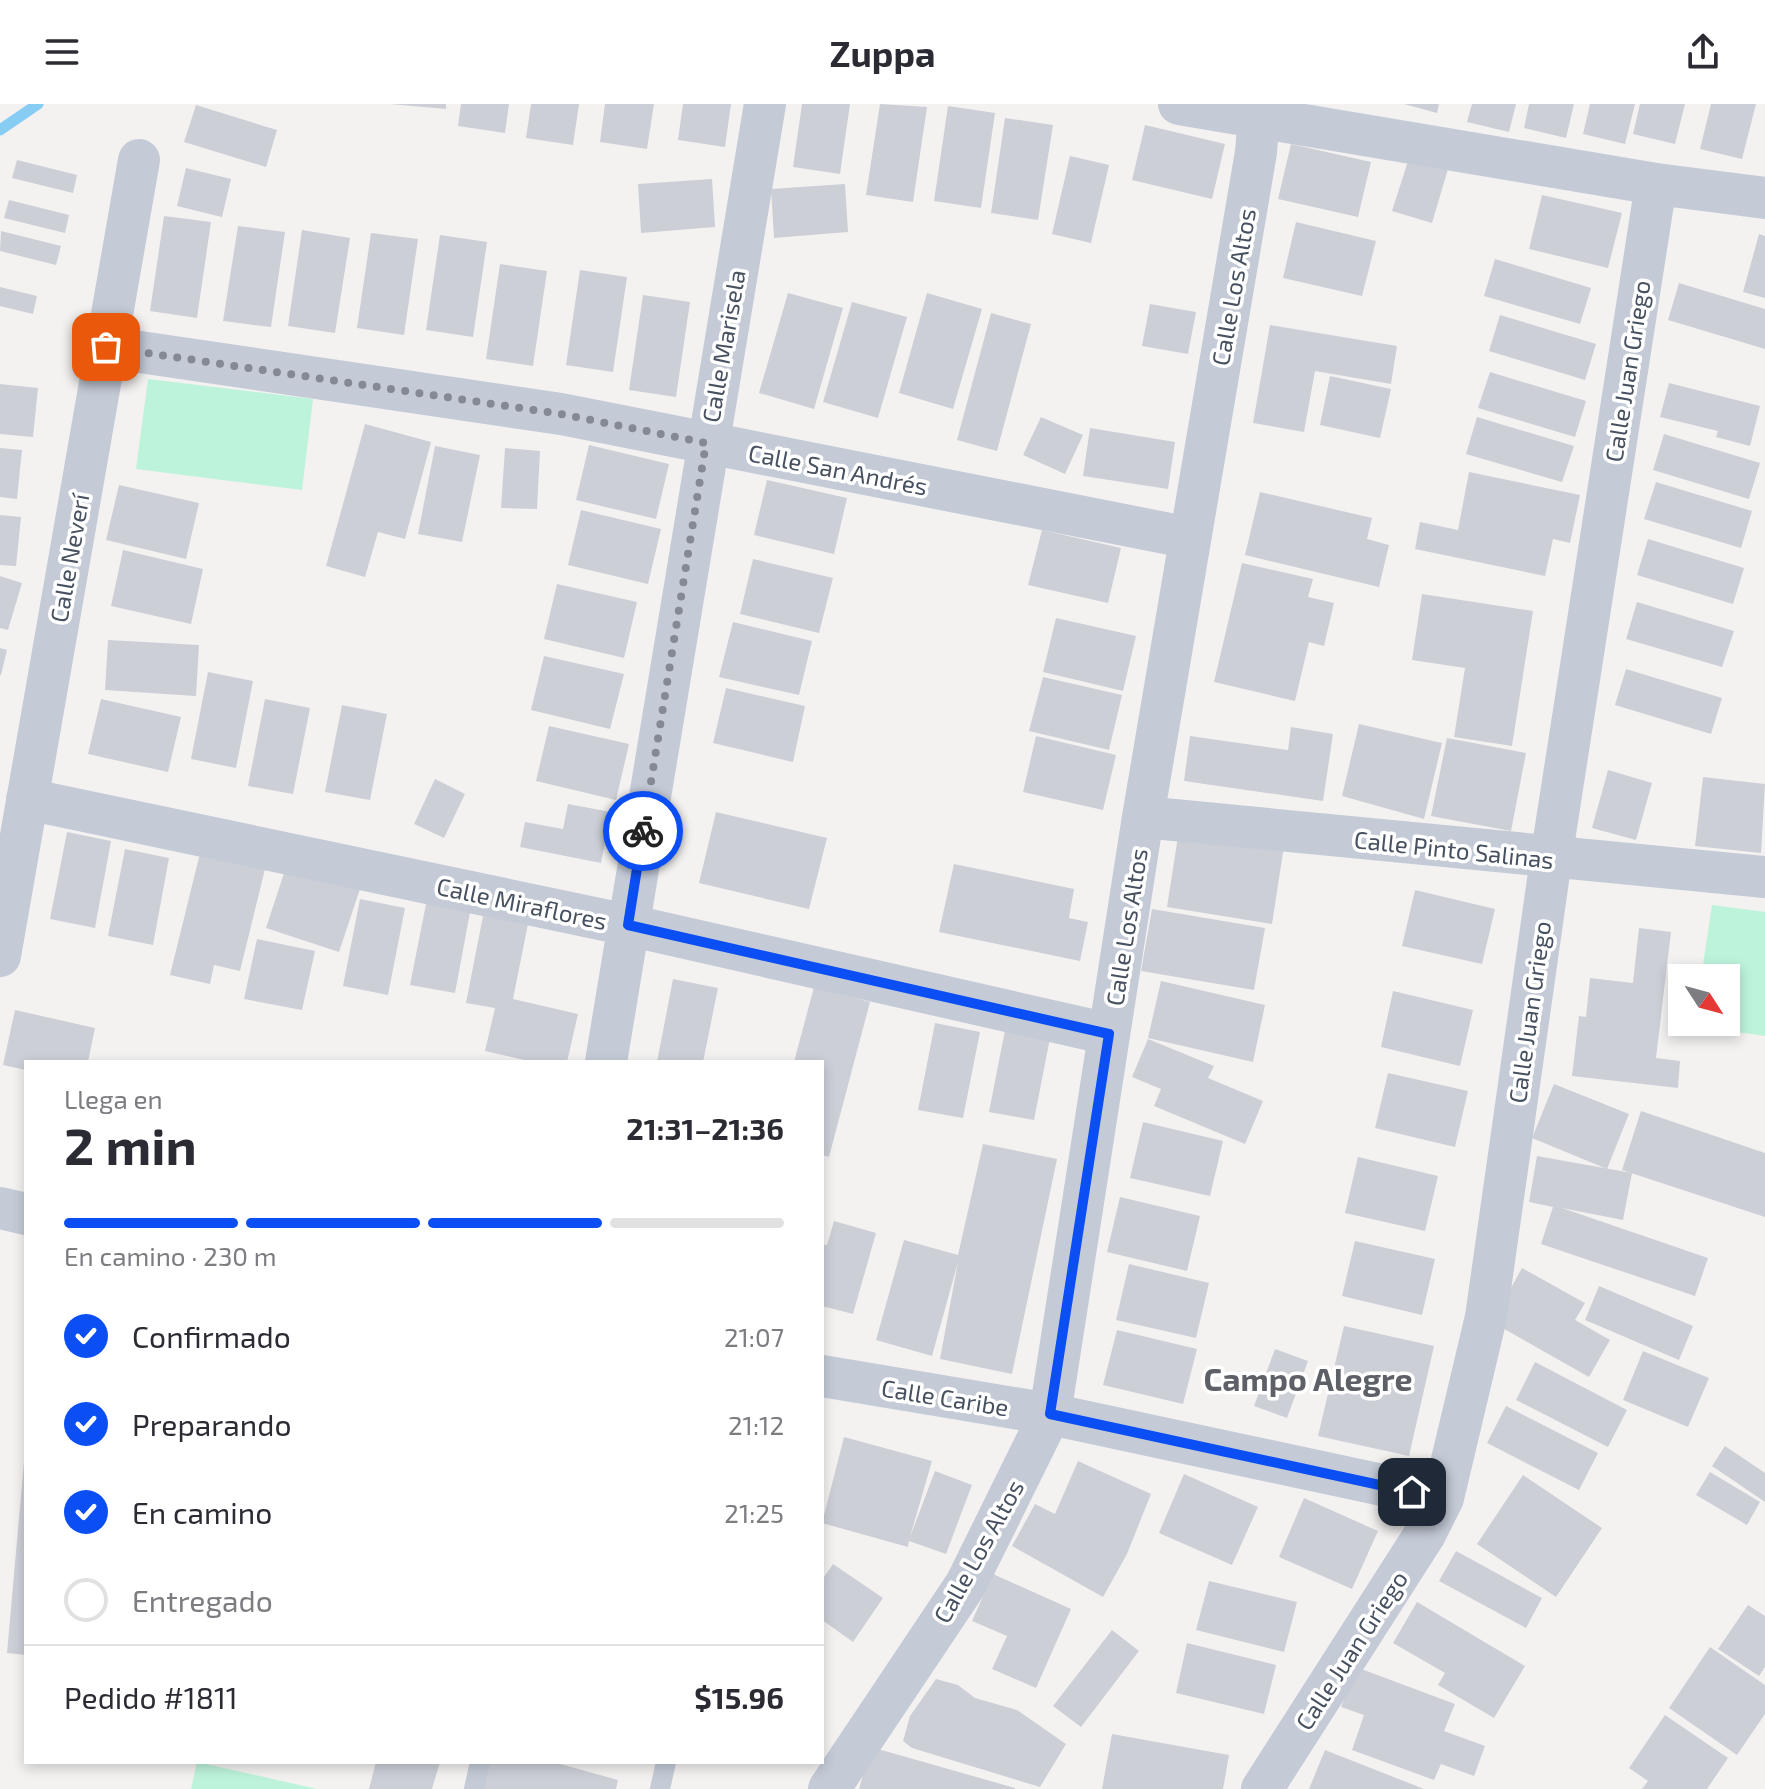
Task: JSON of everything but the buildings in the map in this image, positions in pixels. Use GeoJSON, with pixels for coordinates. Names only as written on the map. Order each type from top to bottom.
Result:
{"type":"FeatureCollection","features":[{"type":"Feature","properties":{"kind":"street","name":"Calle Marisela"},"geometry":{"type":"LineString","coordinates":[[606,1060],[706,443],[765,104]]}},
{"type":"Feature","properties":{"kind":"street"},"geometry":{"type":"LineString","coordinates":[[1179,104],[1260,110],[1656,184],[1765,198]]}},
{"type":"Feature","properties":{"kind":"street","name":"Calle Los Altos"},"geometry":{"type":"LineString","coordinates":[[829,1789],[966,1584],[1050,1414],[1143,817],[1260,110]]}},
{"type":"Feature","properties":{"kind":"street","name":"Calle Neverí"},"geometry":{"type":"LineString","coordinates":[[0,956],[139,160]]}},
{"type":"Feature","properties":{"kind":"street","name":"Calle Juan Griego"},"geometry":{"type":"LineString","coordinates":[[1262,1789],[1425,1534],[1443,1498],[1486,1317],[1551,859],[1656,184]]}},
{"type":"Feature","properties":{"kind":"street","name":"Calle San Andrés"},"geometry":{"type":"LineString","coordinates":[[106,347],[561,414],[1190,538]]}},
{"type":"Feature","properties":{"kind":"street","name":"Calle Miraflores"},"geometry":{"type":"LineString","coordinates":[[27,799],[628,925],[1109,1034]]}},
{"type":"Feature","properties":{"kind":"street","name":"Calle Pinto Salinas"},"geometry":{"type":"LineString","coordinates":[[1143,817],[1551,859],[1765,877]]}},
{"type":"Feature","properties":{"kind":"street"},"geometry":{"type":"LineString","coordinates":[[0,1208],[24,1214]]}},
{"type":"Feature","properties":{"kind":"street","name":"Calle Caribe"},"geometry":{"type":"LineString","coordinates":[[824,1376],[1050,1414],[1443,1498]]}},
{"type":"Feature","properties":{"kind":"lane"},"geometry":{"type":"LineString","coordinates":[[474,1789],[480,1764]]}},
{"type":"Feature","properties":{"kind":"lane"},"geometry":{"type":"LineString","coordinates":[[660,1789],[666,1764]]}},
{"type":"Feature","properties":{"kind":"green space"},"geometry":{"type":"Polygon","coordinates":[[[148,379],[313,399],[302,490],[136,469],[148,379]]]}},
{"type":"Feature","properties":{"kind":"green space"},"geometry":{"type":"Polygon","coordinates":[[[1712,905],[1765,912],[1765,1036],[1740,1032],[1740,964],[1703,964],[1712,905]]]}},
{"type":"Feature","properties":{"kind":"green space"},"geometry":{"type":"Polygon","coordinates":[[[197,1764],[206,1764],[317,1789],[191,1789],[197,1764]]]}},
{"type":"Feature","properties":{"kind":"waterway"},"geometry":{"type":"LineString","coordinates":[[0,130],[38,104]]}},
{"type":"Feature","properties":{"kind":"way so far"},"geometry":{"type":"LineString","coordinates":[[106,347],[561,414],[706,443],[643,831]]}},
{"type":"Feature","properties":{"kind":"district","name":"Campo Alegre"},"geometry":{"type":"Point","coordinates":[1308,1378]}},
{"type":"Feature","properties":{"kind":"route"},"geometry":{"type":"LineString","coordinates":[[643,831],[628,925],[1109,1034],[1050,1414],[1412,1492]]}}]}
